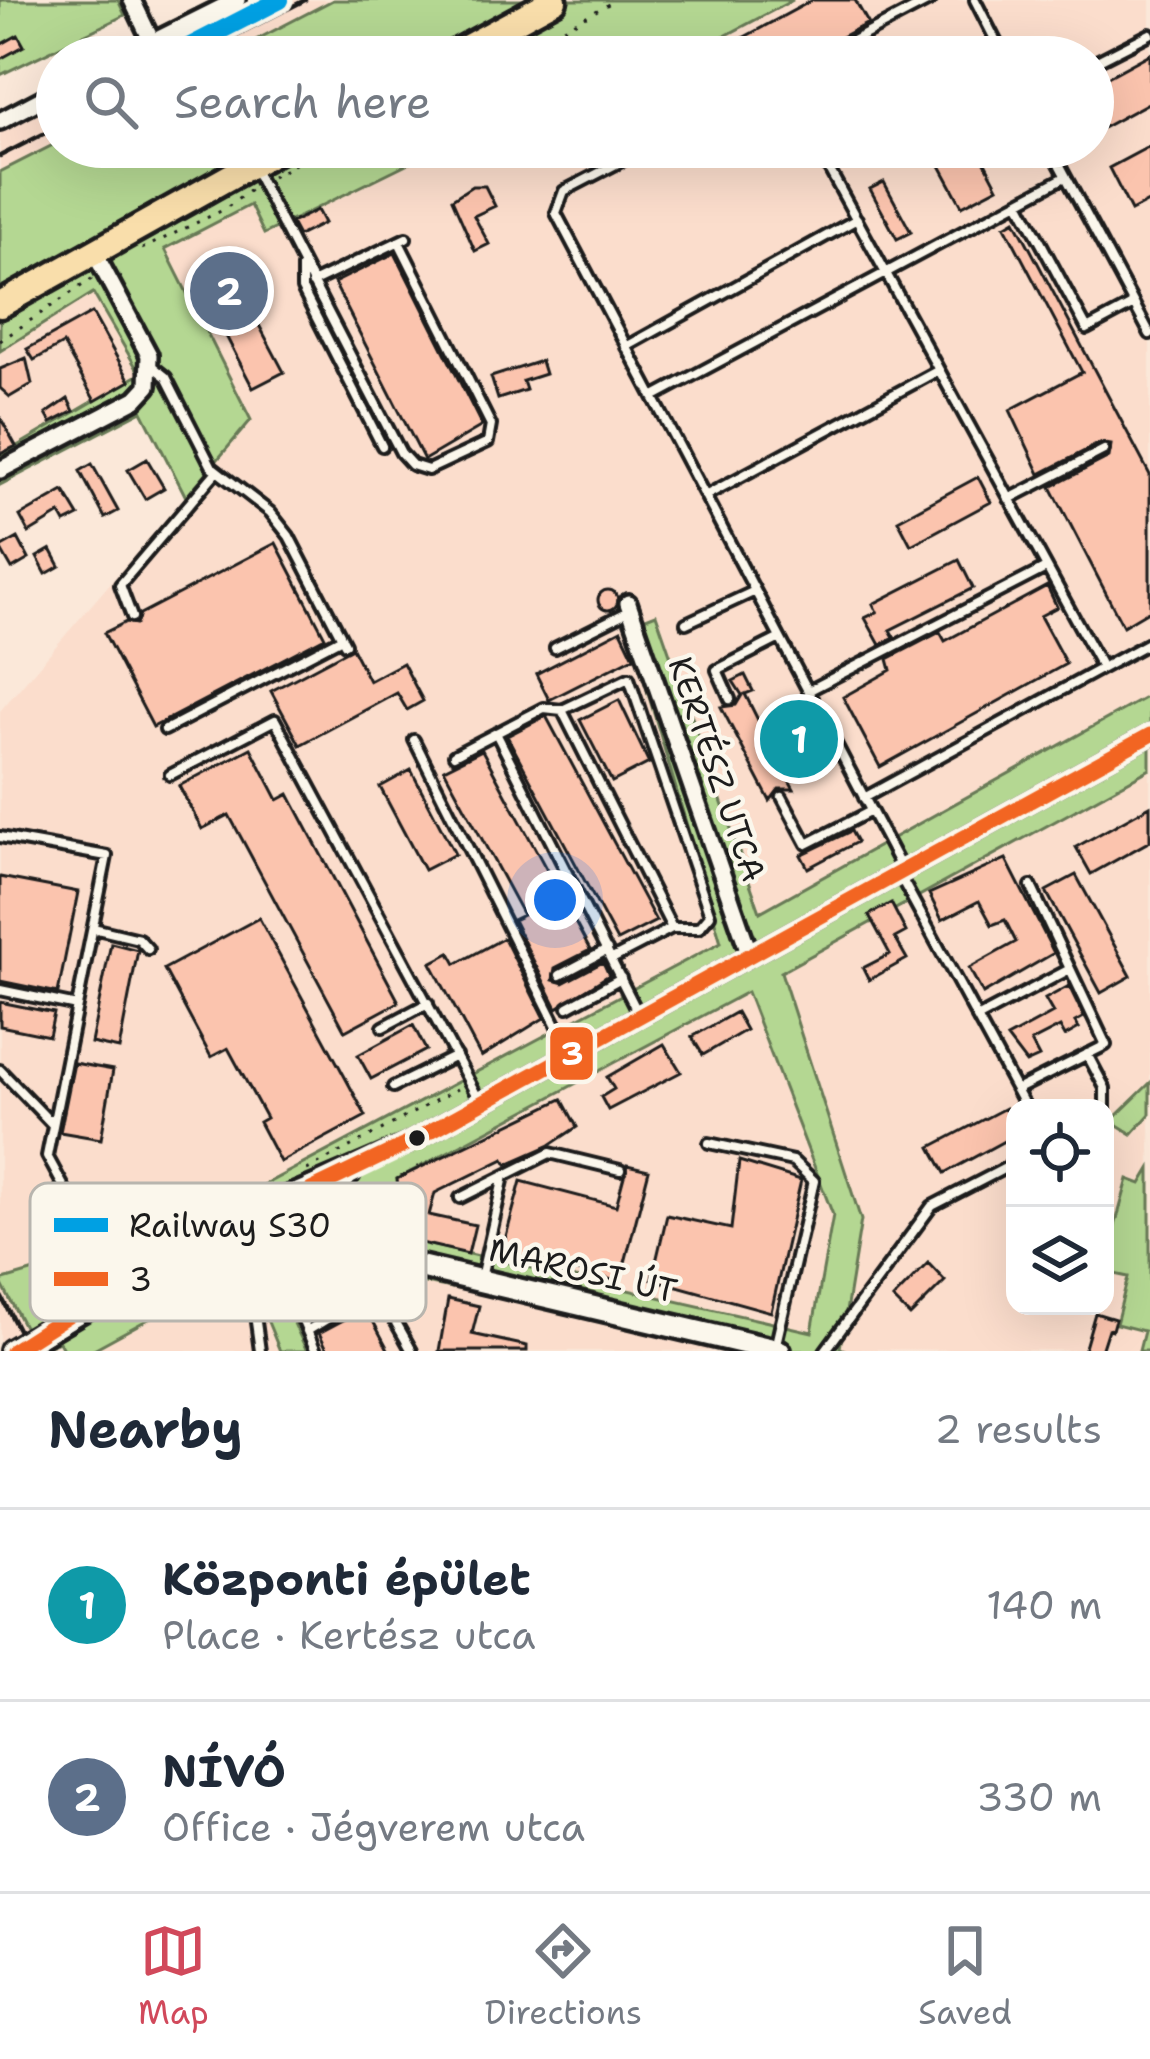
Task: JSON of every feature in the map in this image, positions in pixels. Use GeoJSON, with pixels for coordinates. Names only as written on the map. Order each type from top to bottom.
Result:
{"type":"FeatureCollection","features":[{"type":"Feature","properties":{"kind":"main road"},"geometry":{"type":"LineString","coordinates":[[488,36],[554,0]]}},
{"type":"Feature","properties":{"kind":"main road"},"geometry":{"type":"LineString","coordinates":[[0,305],[99,260],[248,168]]}},
{"type":"Feature","properties":{"kind":"street"},"geometry":{"type":"LineString","coordinates":[[132,0],[149,36]]}},
{"type":"Feature","properties":{"kind":"street"},"geometry":{"type":"LineString","coordinates":[[164,36],[237,0]]}},
{"type":"Feature","properties":{"kind":"street"},"geometry":{"type":"LineString","coordinates":[[0,121],[36,102]]}},
{"type":"Feature","properties":{"kind":"street"},"geometry":{"type":"LineString","coordinates":[[0,470],[136,399],[148,386],[151,365],[99,260]]}},
{"type":"Feature","properties":{"kind":"street","name":"KERTÉSZ UTCA"},"geometry":{"type":"LineString","coordinates":[[629,607],[750,955]]}},
{"type":"Feature","properties":{"kind":"street"},"geometry":{"type":"LineString","coordinates":[[320,1182],[352,1172],[481,1103],[1150,735]]}},
{"type":"Feature","properties":{"kind":"street"},"geometry":{"type":"LineString","coordinates":[[346,1183],[352,1172]]}},
{"type":"Feature","properties":{"kind":"street","name":"MAROSI ÚT"},"geometry":{"type":"LineString","coordinates":[[426,1266],[766,1349]]}},
{"type":"Feature","properties":{"kind":"street"},"geometry":{"type":"LineString","coordinates":[[12,1351],[65,1321]]}},
{"type":"Feature","properties":{"kind":"lane"},"geometry":{"type":"LineString","coordinates":[[862,36],[931,0]]}},
{"type":"Feature","properties":{"kind":"lane"},"geometry":{"type":"LineString","coordinates":[[976,0],[994,36]]}},
{"type":"Feature","properties":{"kind":"lane"},"geometry":{"type":"LineString","coordinates":[[1114,52],[1150,34]]}},
{"type":"Feature","properties":{"kind":"lane"},"geometry":{"type":"LineString","coordinates":[[256,168],[302,266],[311,283],[401,453],[418,468],[435,469],[488,442],[491,425],[402,240],[311,283]]}},
{"type":"Feature","properties":{"kind":"lane"},"geometry":{"type":"LineString","coordinates":[[608,168],[564,191],[557,204],[561,222],[1021,1099]]}},
{"type":"Feature","properties":{"kind":"lane"},"geometry":{"type":"LineString","coordinates":[[829,168],[1102,668]]}},
{"type":"Feature","properties":{"kind":"lane"},"geometry":{"type":"LineString","coordinates":[[1060,168],[1150,334]]}},
{"type":"Feature","properties":{"kind":"lane"},"geometry":{"type":"LineString","coordinates":[[653,397],[1065,177]]}},
{"type":"Feature","properties":{"kind":"lane"},"geometry":{"type":"LineString","coordinates":[[1018,202],[1087,329],[1134,304]]}},
{"type":"Feature","properties":{"kind":"lane"},"geometry":{"type":"LineString","coordinates":[[626,346],[857,219]]}},
{"type":"Feature","properties":{"kind":"lane"},"geometry":{"type":"LineString","coordinates":[[302,266],[302,289],[382,446]]}},
{"type":"Feature","properties":{"kind":"lane"},"geometry":{"type":"LineString","coordinates":[[151,365],[166,377],[217,471],[270,512],[289,536],[343,641],[165,730]]}},
{"type":"Feature","properties":{"kind":"lane"},"geometry":{"type":"LineString","coordinates":[[706,496],[939,370]]}},
{"type":"Feature","properties":{"kind":"lane"},"geometry":{"type":"LineString","coordinates":[[1009,499],[1104,450]]}},
{"type":"Feature","properties":{"kind":"lane"},"geometry":{"type":"LineString","coordinates":[[132,617],[120,585],[217,471]]}},
{"type":"Feature","properties":{"kind":"lane"},"geometry":{"type":"LineString","coordinates":[[808,692],[1046,568]]}},
{"type":"Feature","properties":{"kind":"lane"},"geometry":{"type":"LineString","coordinates":[[686,623],[755,591]]}},
{"type":"Feature","properties":{"kind":"lane"},"geometry":{"type":"LineString","coordinates":[[555,648],[629,607]]}},
{"type":"Feature","properties":{"kind":"lane"},"geometry":{"type":"LineString","coordinates":[[730,699],[717,670],[780,638]]}},
{"type":"Feature","properties":{"kind":"lane"},"geometry":{"type":"LineString","coordinates":[[865,798],[1150,642]]}},
{"type":"Feature","properties":{"kind":"lane"},"geometry":{"type":"LineString","coordinates":[[454,754],[544,708],[562,710],[629,678],[709,920],[699,928],[672,928],[560,975]]}},
{"type":"Feature","properties":{"kind":"lane"},"geometry":{"type":"LineString","coordinates":[[562,710],[672,928]]}},
{"type":"Feature","properties":{"kind":"lane"},"geometry":{"type":"LineString","coordinates":[[170,776],[275,720],[481,1103]]}},
{"type":"Feature","properties":{"kind":"lane"},"geometry":{"type":"LineString","coordinates":[[496,733],[640,1016]]}},
{"type":"Feature","properties":{"kind":"lane"},"geometry":{"type":"LineString","coordinates":[[414,740],[571,1054]]}},
{"type":"Feature","properties":{"kind":"lane"},"geometry":{"type":"LineString","coordinates":[[782,797],[807,844],[871,811]]}},
{"type":"Feature","properties":{"kind":"lane"},"geometry":{"type":"LineString","coordinates":[[0,837],[107,856],[53,1125],[50,1166],[59,1183]]}},
{"type":"Feature","properties":{"kind":"lane"},"geometry":{"type":"LineString","coordinates":[[1016,1090],[1106,1045],[1030,886]]}},
{"type":"Feature","properties":{"kind":"lane"},"geometry":{"type":"LineString","coordinates":[[92,928],[139,939],[148,949]]}},
{"type":"Feature","properties":{"kind":"lane"},"geometry":{"type":"LineString","coordinates":[[977,1018],[1070,969]]}},
{"type":"Feature","properties":{"kind":"lane"},"geometry":{"type":"LineString","coordinates":[[568,1006],[621,978]]}},
{"type":"Feature","properties":{"kind":"lane"},"geometry":{"type":"LineString","coordinates":[[0,990],[77,1006]]}},
{"type":"Feature","properties":{"kind":"lane"},"geometry":{"type":"LineString","coordinates":[[383,1028],[428,1003]]}},
{"type":"Feature","properties":{"kind":"lane"},"geometry":{"type":"LineString","coordinates":[[1088,1054],[1105,1088],[1105,1099]]}},
{"type":"Feature","properties":{"kind":"lane"},"geometry":{"type":"LineString","coordinates":[[389,1071],[394,1086],[456,1056]]}},
{"type":"Feature","properties":{"kind":"lane"},"geometry":{"type":"LineString","coordinates":[[0,1070],[53,1125]]}},
{"type":"Feature","properties":{"kind":"lane"},"geometry":{"type":"LineString","coordinates":[[709,1143],[793,1160],[814,1181],[766,1349]]}},
{"type":"Feature","properties":{"kind":"lane"},"geometry":{"type":"LineString","coordinates":[[460,1198],[550,1153],[620,1170]]}},
{"type":"Feature","properties":{"kind":"lane"},"geometry":{"type":"LineString","coordinates":[[825,1351],[932,1206],[1006,1168]]}},
{"type":"Feature","properties":{"kind":"lane"},"geometry":{"type":"LineString","coordinates":[[481,1280],[505,1175]]}},
{"type":"Feature","properties":{"kind":"lane"},"geometry":{"type":"LineString","coordinates":[[256,1321],[260,1351]]}},
{"type":"Feature","properties":{"kind":"lane"},"geometry":{"type":"LineString","coordinates":[[302,1321],[316,1351]]}},
{"type":"Feature","properties":{"kind":"lane"},"geometry":{"type":"LineString","coordinates":[[307,1331],[324,1321]]}},
{"type":"Feature","properties":{"kind":"lane"},"geometry":{"type":"LineString","coordinates":[[396,1321],[412,1351]]}},
{"type":"Feature","properties":{"kind":"path"},"geometry":{"type":"LineString","coordinates":[[550,36],[616,0]]}},
{"type":"Feature","properties":{"kind":"path"},"geometry":{"type":"LineString","coordinates":[[136,252],[225,209],[251,168]]}},
{"type":"Feature","properties":{"kind":"path"},"geometry":{"type":"LineString","coordinates":[[0,341],[99,260]]}},
{"type":"Feature","properties":{"kind":"shaded area"},"geometry":{"type":"Polygon","coordinates":[[[259,0],[333,0],[264,36],[186,36],[259,0]]]}},
{"type":"Feature","properties":{"kind":"shaded area"},"geometry":{"type":"Polygon","coordinates":[[[793,0],[1150,0],[1150,695],[760,912],[657,614],[629,625],[722,942],[269,1183],[30,1183],[30,1273],[1,1282],[37,1351],[0,1351],[0,711],[251,420],[164,249],[250,205],[265,233],[398,168],[1114,168],[1114,36],[725,36],[793,0]]]}},
{"type":"Feature","properties":{"kind":"shaded area"},"geometry":{"type":"Polygon","coordinates":[[[36,110],[36,154],[0,172],[0,128],[36,110]]]}},
{"type":"Feature","properties":{"kind":"shaded area"},"geometry":{"type":"Polygon","coordinates":[[[93,293],[141,375],[0,456],[0,351],[93,293]]]}},
{"type":"Feature","properties":{"kind":"shaded area"},"geometry":{"type":"Polygon","coordinates":[[[1150,769],[1150,1083],[1114,1119],[1114,1099],[1006,1099],[1006,1315],[1114,1315],[1114,1274],[1129,1277],[1145,1331],[1139,1351],[840,1349],[861,1220],[781,972],[1150,769]]]}},
{"type":"Feature","properties":{"kind":"shaded area"},"geometry":{"type":"Polygon","coordinates":[[[747,991],[833,1215],[812,1332],[426,1244],[426,1183],[397,1183],[397,1179],[747,991]]]}},
{"type":"Feature","properties":{"kind":"shaded area"},"geometry":{"type":"Polygon","coordinates":[[[1150,1114],[1150,1169],[1141,1184],[1128,1179],[1114,1230],[1114,1122],[1132,1133],[1150,1114]]]}},
{"type":"Feature","properties":{"kind":"shaded area"},"geometry":{"type":"Polygon","coordinates":[[[426,1283],[724,1351],[307,1351],[293,1321],[426,1321],[426,1283]]]}},
{"type":"Feature","properties":{"kind":"shaded area"},"geometry":{"type":"Polygon","coordinates":[[[145,1321],[268,1321],[280,1351],[90,1351],[145,1321]]]}},
{"type":"Feature","properties":{"kind":"green space"},"geometry":{"type":"Polygon","coordinates":[[[0,0],[118,0],[125,15],[81,36],[36,36],[36,58],[0,75],[0,0]]]}},
{"type":"Feature","properties":{"kind":"green space"},"geometry":{"type":"Polygon","coordinates":[[[333,0],[793,0],[725,36],[264,36],[333,0]]]}},
{"type":"Feature","properties":{"kind":"green space"},"geometry":{"type":"Polygon","coordinates":[[[36,154],[36,168],[398,168],[264,234],[250,205],[165,249],[251,420],[186,497],[142,411],[0,485],[0,456],[140,374],[93,293],[0,351],[0,172],[36,154]]]}},
{"type":"Feature","properties":{"kind":"green space"},"geometry":{"type":"Polygon","coordinates":[[[656,614],[760,912],[1150,695],[1150,769],[781,972],[861,1220],[840,1348],[847,1351],[724,1351],[426,1283],[426,1244],[812,1332],[833,1215],[747,992],[397,1179],[397,1183],[267,1183],[721,942],[628,625],[656,614]]]}},
{"type":"Feature","properties":{"kind":"green space"},"geometry":{"type":"Polygon","coordinates":[[[1150,1083],[1150,1114],[1132,1134],[1114,1118],[1150,1083]]]}},
{"type":"Feature","properties":{"kind":"green space"},"geometry":{"type":"Polygon","coordinates":[[[1150,1169],[1150,1351],[1139,1351],[1144,1331],[1116,1324],[1128,1277],[1114,1274],[1114,1230],[1128,1179],[1141,1184],[1150,1169]]]}},
{"type":"Feature","properties":{"kind":"green space"},"geometry":{"type":"Polygon","coordinates":[[[30,1272],[30,1321],[145,1321],[90,1351],[64,1351],[59,1342],[37,1351],[0,1281],[30,1272]]]}},
{"type":"Feature","properties":{"kind":"green space"},"geometry":{"type":"Polygon","coordinates":[[[293,1321],[307,1351],[280,1351],[268,1322],[293,1321]]]}},
{"type":"Feature","properties":{"kind":"building"},"geometry":{"type":"Polygon","coordinates":[[[813,0],[855,0],[868,23],[843,36],[746,36],[813,0]]]}},
{"type":"Feature","properties":{"kind":"building"},"geometry":{"type":"Polygon","coordinates":[[[18,35],[24,46],[0,59],[0,45],[18,35]]]}},
{"type":"Feature","properties":{"kind":"building"},"geometry":{"type":"Polygon","coordinates":[[[1150,54],[1150,102],[1114,122],[1114,74],[1150,54]]]}},
{"type":"Feature","properties":{"kind":"building"},"geometry":{"type":"Polygon","coordinates":[[[1150,146],[1150,201],[1131,211],[1109,168],[1150,146]]]}},
{"type":"Feature","properties":{"kind":"building"},"geometry":{"type":"Polygon","coordinates":[[[941,168],[988,168],[998,187],[962,206],[941,168]]]}},
{"type":"Feature","properties":{"kind":"building"},"geometry":{"type":"Polygon","coordinates":[[[884,182],[911,232],[897,239],[870,189],[884,182]]]}},
{"type":"Feature","properties":{"kind":"building"},"geometry":{"type":"Polygon","coordinates":[[[472,186],[485,186],[495,206],[474,216],[489,244],[475,251],[452,199],[472,186]]]}},
{"type":"Feature","properties":{"kind":"building"},"geometry":{"type":"Polygon","coordinates":[[[317,210],[324,223],[298,236],[291,223],[317,210]]]}},
{"type":"Feature","properties":{"kind":"building"},"geometry":{"type":"Polygon","coordinates":[[[1015,220],[1150,475],[1150,610],[1123,626],[1051,487],[1109,457],[1111,445],[1100,443],[1040,474],[1010,410],[1082,372],[1005,226],[1015,220]]]}},
{"type":"Feature","properties":{"kind":"building"},"geometry":{"type":"Polygon","coordinates":[[[395,253],[482,426],[424,460],[334,283],[395,253]]]}},
{"type":"Feature","properties":{"kind":"building"},"geometry":{"type":"Polygon","coordinates":[[[243,295],[284,372],[253,388],[213,311],[243,295]]]}},
{"type":"Feature","properties":{"kind":"building"},"geometry":{"type":"Polygon","coordinates":[[[92,313],[130,381],[95,401],[63,344],[34,360],[27,349],[92,313]]]}},
{"type":"Feature","properties":{"kind":"building"},"geometry":{"type":"Polygon","coordinates":[[[26,358],[32,384],[10,397],[0,388],[0,369],[26,358]]]}},
{"type":"Feature","properties":{"kind":"building"},"geometry":{"type":"Polygon","coordinates":[[[541,361],[545,374],[523,381],[526,390],[498,399],[491,377],[541,361]]]}},
{"type":"Feature","properties":{"kind":"building"},"geometry":{"type":"Polygon","coordinates":[[[68,399],[74,411],[51,423],[46,414],[68,399]]]}},
{"type":"Feature","properties":{"kind":"building"},"geometry":{"type":"Polygon","coordinates":[[[0,417],[16,446],[0,454],[0,417]]]}},
{"type":"Feature","properties":{"kind":"building"},"geometry":{"type":"Polygon","coordinates":[[[147,459],[164,488],[145,499],[128,470],[147,459]]]}},
{"type":"Feature","properties":{"kind":"building"},"geometry":{"type":"Polygon","coordinates":[[[92,464],[118,511],[105,518],[80,471],[92,464]]]}},
{"type":"Feature","properties":{"kind":"building"},"geometry":{"type":"Polygon","coordinates":[[[978,477],[991,502],[911,545],[898,520],[978,477]]]}},
{"type":"Feature","properties":{"kind":"building"},"geometry":{"type":"Polygon","coordinates":[[[64,491],[79,516],[65,523],[60,514],[29,533],[20,516],[64,491]]]}},
{"type":"Feature","properties":{"kind":"building"},"geometry":{"type":"Polygon","coordinates":[[[18,538],[29,559],[12,569],[0,548],[18,538]]]}},
{"type":"Feature","properties":{"kind":"building"},"geometry":{"type":"Polygon","coordinates":[[[276,543],[325,637],[153,727],[104,633],[126,622],[136,624],[140,614],[276,543]]]}},
{"type":"Feature","properties":{"kind":"building"},"geometry":{"type":"Polygon","coordinates":[[[51,549],[60,566],[46,574],[37,557],[51,549]]]}},
{"type":"Feature","properties":{"kind":"building"},"geometry":{"type":"Polygon","coordinates":[[[959,560],[973,588],[890,630],[894,637],[880,645],[865,618],[877,612],[873,604],[959,560]]]}},
{"type":"Feature","properties":{"kind":"building"},"geometry":{"type":"Polygon","coordinates":[[[1047,586],[1057,607],[1040,616],[1066,664],[880,767],[843,697],[891,670],[888,659],[940,632],[945,641],[1047,586]]]}},
{"type":"Feature","properties":{"kind":"building"},"geometry":{"type":"Polygon","coordinates":[[[608,590],[618,600],[608,610],[598,600],[608,590]]]}},
{"type":"Feature","properties":{"kind":"building"},"geometry":{"type":"Polygon","coordinates":[[[621,630],[634,657],[549,700],[536,674],[621,630]]]}},
{"type":"Feature","properties":{"kind":"building"},"geometry":{"type":"Polygon","coordinates":[[[352,648],[369,681],[403,663],[423,701],[407,710],[397,693],[300,745],[271,691],[352,648]]]}},
{"type":"Feature","properties":{"kind":"building"},"geometry":{"type":"Polygon","coordinates":[[[745,675],[753,691],[745,694],[759,722],[798,703],[827,762],[789,780],[794,789],[779,789],[770,801],[721,707],[736,705],[742,695],[733,681],[745,675]]]}},
{"type":"Feature","properties":{"kind":"building"},"geometry":{"type":"Polygon","coordinates":[[[619,700],[649,763],[612,782],[580,720],[619,700]]]}},
{"type":"Feature","properties":{"kind":"building"},"geometry":{"type":"Polygon","coordinates":[[[546,716],[656,921],[617,941],[507,736],[546,716]]]}},
{"type":"Feature","properties":{"kind":"building"},"geometry":{"type":"Polygon","coordinates":[[[251,748],[278,800],[289,794],[399,1002],[345,1031],[229,815],[202,829],[179,786],[251,748]]]}},
{"type":"Feature","properties":{"kind":"building"},"geometry":{"type":"Polygon","coordinates":[[[482,750],[590,950],[555,968],[553,980],[563,983],[603,962],[609,975],[557,1008],[513,920],[523,915],[444,769],[482,750]]]}},
{"type":"Feature","properties":{"kind":"building"},"geometry":{"type":"Polygon","coordinates":[[[411,770],[455,854],[424,870],[380,787],[411,770]]]}},
{"type":"Feature","properties":{"kind":"building"},"geometry":{"type":"Polygon","coordinates":[[[1150,806],[1150,841],[1091,874],[1076,847],[1150,806]]]}},
{"type":"Feature","properties":{"kind":"building"},"geometry":{"type":"Polygon","coordinates":[[[851,831],[857,842],[808,868],[801,855],[851,831]]]}},
{"type":"Feature","properties":{"kind":"building"},"geometry":{"type":"Polygon","coordinates":[[[1006,859],[1054,953],[983,994],[969,968],[1016,942],[1005,920],[992,925],[979,901],[942,920],[929,894],[1006,859]]]}},
{"type":"Feature","properties":{"kind":"building"},"geometry":{"type":"Polygon","coordinates":[[[1076,875],[1131,976],[1101,993],[1046,891],[1076,875]]]}},
{"type":"Feature","properties":{"kind":"building"},"geometry":{"type":"Polygon","coordinates":[[[0,877],[78,892],[58,993],[0,981],[0,877]]]}},
{"type":"Feature","properties":{"kind":"building"},"geometry":{"type":"Polygon","coordinates":[[[891,903],[906,932],[895,938],[907,959],[869,980],[863,968],[890,954],[869,915],[891,903]]]}},
{"type":"Feature","properties":{"kind":"building"},"geometry":{"type":"Polygon","coordinates":[[[259,918],[366,1116],[280,1162],[259,1122],[266,1118],[228,1048],[211,1057],[164,969],[259,918]]]}},
{"type":"Feature","properties":{"kind":"building"},"geometry":{"type":"Polygon","coordinates":[[[504,938],[544,1018],[481,1057],[431,963],[450,953],[456,964],[504,938]]]}},
{"type":"Feature","properties":{"kind":"building"},"geometry":{"type":"Polygon","coordinates":[[[111,943],[138,950],[119,1049],[91,1043],[111,943]]]}},
{"type":"Feature","properties":{"kind":"building"},"geometry":{"type":"Polygon","coordinates":[[[1069,986],[1084,1017],[1075,1022],[1079,1028],[1065,1036],[1060,1027],[1031,1042],[1039,1057],[1026,1063],[1007,1038],[1053,1013],[1045,999],[1069,986]]]}},
{"type":"Feature","properties":{"kind":"building"},"geometry":{"type":"Polygon","coordinates":[[[0,1002],[54,1013],[49,1036],[0,1026],[0,1002]]]}},
{"type":"Feature","properties":{"kind":"building"},"geometry":{"type":"Polygon","coordinates":[[[736,1012],[746,1030],[703,1055],[692,1037],[736,1012]]]}},
{"type":"Feature","properties":{"kind":"building"},"geometry":{"type":"Polygon","coordinates":[[[413,1025],[426,1050],[371,1079],[358,1055],[413,1025]]]}},
{"type":"Feature","properties":{"kind":"building"},"geometry":{"type":"Polygon","coordinates":[[[664,1044],[681,1072],[608,1110],[601,1097],[614,1089],[607,1077],[664,1044]]]}},
{"type":"Feature","properties":{"kind":"building"},"geometry":{"type":"Polygon","coordinates":[[[74,1063],[113,1070],[101,1139],[60,1132],[74,1063]]]}},
{"type":"Feature","properties":{"kind":"building"},"geometry":{"type":"Polygon","coordinates":[[[562,1099],[577,1127],[550,1145],[507,1164],[504,1159],[435,1193],[429,1215],[475,1225],[468,1254],[426,1244],[426,1183],[397,1183],[397,1179],[562,1099]]]}},
{"type":"Feature","properties":{"kind":"building"},"geometry":{"type":"Polygon","coordinates":[[[1005,1108],[1006,1140],[945,1173],[931,1147],[1005,1108]]]}},
{"type":"Feature","properties":{"kind":"building"},"geometry":{"type":"Polygon","coordinates":[[[739,1161],[801,1180],[771,1312],[652,1279],[667,1215],[731,1229],[739,1161]]]}},
{"type":"Feature","properties":{"kind":"building"},"geometry":{"type":"Polygon","coordinates":[[[627,1165],[649,1170],[620,1282],[502,1251],[521,1181],[616,1206],[627,1165]]]}},
{"type":"Feature","properties":{"kind":"building"},"geometry":{"type":"Polygon","coordinates":[[[928,1263],[945,1281],[910,1316],[893,1299],[928,1263]]]}},
{"type":"Feature","properties":{"kind":"building"},"geometry":{"type":"Polygon","coordinates":[[[448,1299],[479,1306],[472,1334],[527,1346],[527,1351],[439,1351],[448,1299]]]}},
{"type":"Feature","properties":{"kind":"building"},"geometry":{"type":"Polygon","coordinates":[[[1094,1315],[1115,1319],[1101,1351],[1084,1351],[1094,1315]]]}},
{"type":"Feature","properties":{"kind":"building"},"geometry":{"type":"Polygon","coordinates":[[[342,1321],[373,1321],[389,1351],[328,1351],[319,1333],[342,1321]]]}},
{"type":"Feature","properties":{"kind":"railway"},"geometry":{"type":"LineString","coordinates":[[235,36],[305,0]]}},
{"type":"Feature","properties":{"kind":"railway"},"geometry":{"type":"LineString","coordinates":[[0,156],[36,138]]}},
{"type":"Feature","properties":{"kind":"railway"},"geometry":{"type":"LineString","coordinates":[[0,1294],[29,1351]]}},
{"type":"Feature","properties":{"kind":"rail line","name":"S30"},"geometry":{"type":"LineString","coordinates":[[210,36],[280,0]]}},
{"type":"Feature","properties":{"kind":"transit line","name":"3"},"geometry":{"type":"LineString","coordinates":[[326,1183],[407,1144],[1150,735]]}},
{"type":"Feature","properties":{"kind":"transit line","name":"3"},"geometry":{"type":"LineString","coordinates":[[12,1351],[60,1321]]}},
{"type":"Feature","properties":{"kind":"place","name":"NÍVÓ"},"geometry":{"type":"Point","coordinates":[229,291]}},
{"type":"Feature","properties":{"kind":"place","name":"Központi épület"},"geometry":{"type":"Point","coordinates":[799,739]}}]}
